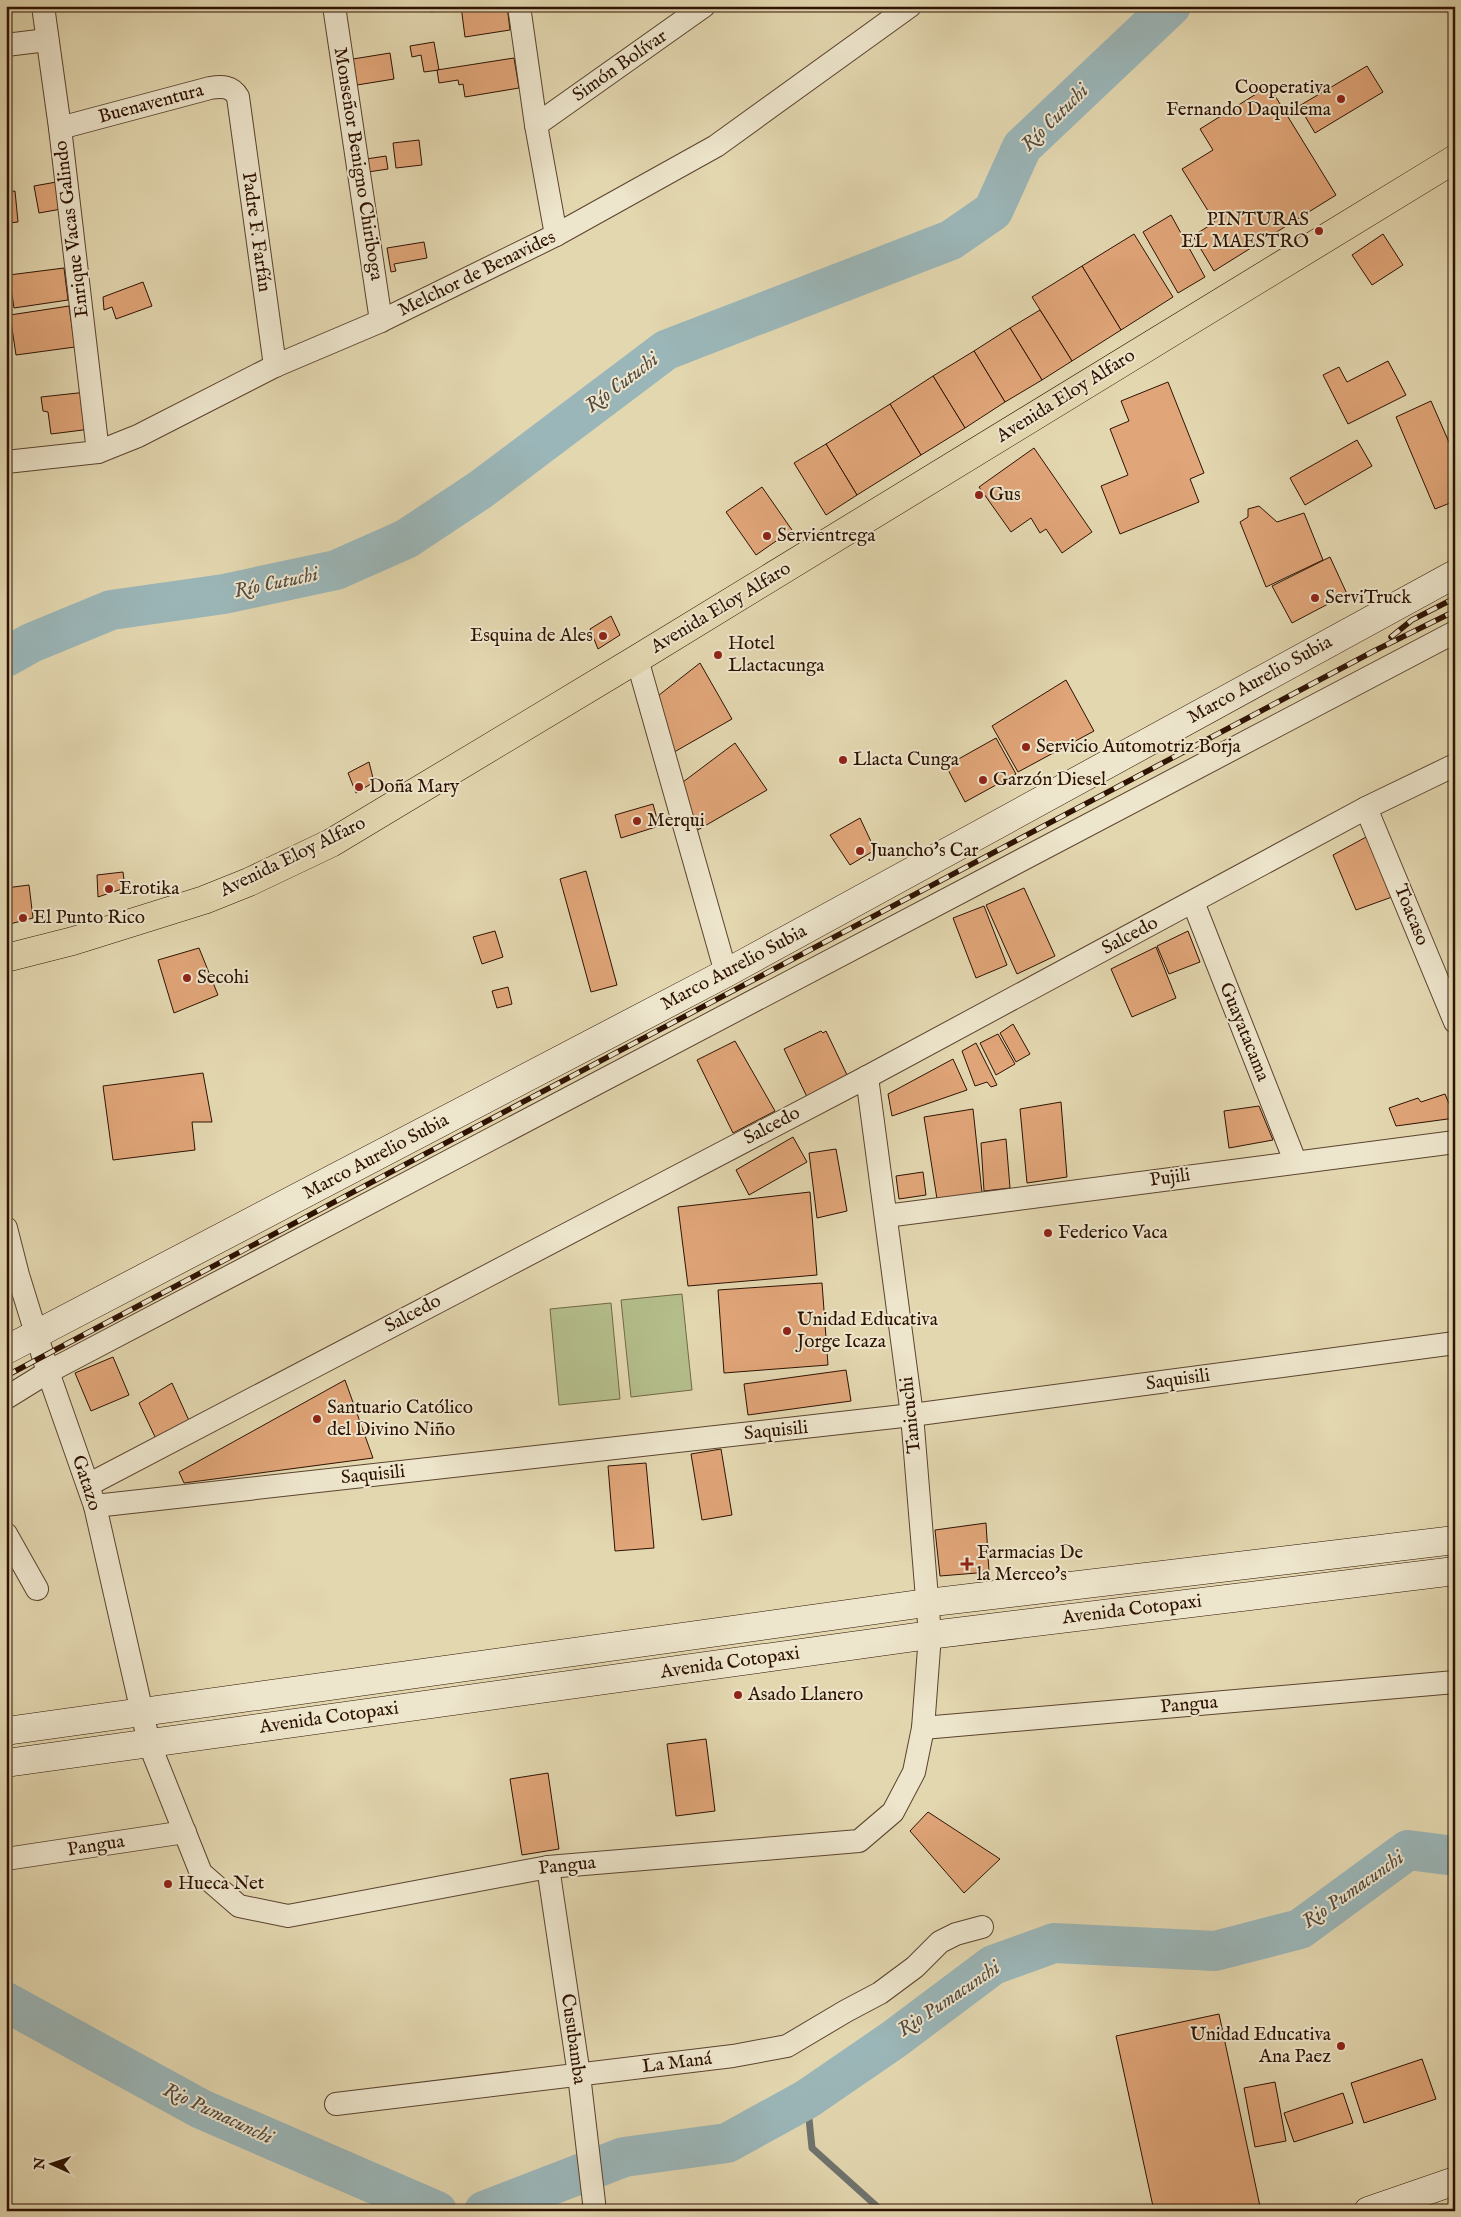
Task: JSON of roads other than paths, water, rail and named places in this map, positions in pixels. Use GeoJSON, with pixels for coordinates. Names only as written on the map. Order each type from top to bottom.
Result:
{"type":"FeatureCollection","features":[{"type":"Feature","properties":{"kind":"main road","name":"Avenida Eloy Alfaro"},"geometry":{"type":"LineString","coordinates":[[6,958],[73,941],[204,900],[249,882],[331,843],[1454,162]]}},
{"type":"Feature","properties":{"kind":"main road","name":"Marco Aurelio Subia"},"geometry":{"type":"LineString","coordinates":[[6,1350],[726,973],[1455,574]]}},
{"type":"Feature","properties":{"kind":"main road","name":"Avenida Cotopaxi"},"geometry":{"type":"LineString","coordinates":[[6,1731],[926,1603],[1455,1540]]}},
{"type":"Feature","properties":{"kind":"main road","name":"Avenida Cotopaxi"},"geometry":{"type":"LineString","coordinates":[[6,1763],[930,1635],[1455,1571]]}},
{"type":"Feature","properties":{"kind":"main road"},"geometry":{"type":"LineString","coordinates":[[558,1654],[563,1686]]}},
{"type":"Feature","properties":{"kind":"main road"},"geometry":{"type":"LineString","coordinates":[[1368,2211],[1455,2181]]}},
{"type":"Feature","properties":{"kind":"street","name":"Enrique Vacas Galindo"},"geometry":{"type":"LineString","coordinates":[[43,6],[60,128],[98,452]]}},
{"type":"Feature","properties":{"kind":"street","name":"Monseñor Benigno Chiriboga"},"geometry":{"type":"LineString","coordinates":[[334,6],[382,321]]}},
{"type":"Feature","properties":{"kind":"street"},"geometry":{"type":"LineString","coordinates":[[519,6],[536,125],[556,235]]}},
{"type":"Feature","properties":{"kind":"street","name":"Simón Bolívar"},"geometry":{"type":"LineString","coordinates":[[536,125],[704,6]]}},
{"type":"Feature","properties":{"kind":"street","name":"Melchor de Benavides"},"geometry":{"type":"LineString","coordinates":[[6,462],[98,452],[138,436],[275,366],[382,321],[556,235],[716,146],[910,6]]}},
{"type":"Feature","properties":{"kind":"street"},"geometry":{"type":"LineString","coordinates":[[6,46],[47,40]]}},
{"type":"Feature","properties":{"kind":"street","name":"Buenaventura"},"geometry":{"type":"LineString","coordinates":[[60,128],[210,88],[228,87],[235,91],[238,98]]}},
{"type":"Feature","properties":{"kind":"street","name":"Padre F. Farfán"},"geometry":{"type":"LineString","coordinates":[[238,98],[275,366]]}},
{"type":"Feature","properties":{"kind":"street","name":"Marco Aurelio Subia"},"geometry":{"type":"LineString","coordinates":[[6,1398],[48,1372],[1455,632]]}},
{"type":"Feature","properties":{"kind":"street"},"geometry":{"type":"LineString","coordinates":[[637,659],[726,973]]}},
{"type":"Feature","properties":{"kind":"street","name":"Salcedo"},"geometry":{"type":"LineString","coordinates":[[88,1484],[866,1077],[1366,808],[1455,765]]}},
{"type":"Feature","properties":{"kind":"street","name":"Toacaso"},"geometry":{"type":"LineString","coordinates":[[1366,808],[1455,1022]]}},
{"type":"Feature","properties":{"kind":"street","name":"Guayatacama"},"geometry":{"type":"LineString","coordinates":[[1193,902],[1295,1161]]}},
{"type":"Feature","properties":{"kind":"street","name":"Tanicuchi"},"geometry":{"type":"LineString","coordinates":[[866,1077],[912,1416],[930,1635]]}},
{"type":"Feature","properties":{"kind":"street","name":"Pujili"},"geometry":{"type":"LineString","coordinates":[[886,1216],[1295,1161],[1455,1142]]}},
{"type":"Feature","properties":{"kind":"street","name":"Gatazo"},"geometry":{"type":"LineString","coordinates":[[6,1228],[18,1275],[48,1372],[95,1506],[149,1743]]}},
{"type":"Feature","properties":{"kind":"street","name":"Saquisili"},"geometry":{"type":"LineString","coordinates":[[95,1506],[912,1416],[1455,1344]]}},
{"type":"Feature","properties":{"kind":"street"},"geometry":{"type":"LineString","coordinates":[[6,1534],[37,1589]]}},
{"type":"Feature","properties":{"kind":"street","name":"Pangua"},"geometry":{"type":"LineString","coordinates":[[149,1743],[201,1873],[239,1906],[288,1916],[548,1867],[859,1841],[893,1812],[914,1772],[923,1728],[930,1635]]}},
{"type":"Feature","properties":{"kind":"street","name":"Pangua"},"geometry":{"type":"LineString","coordinates":[[923,1728],[1455,1682]]}},
{"type":"Feature","properties":{"kind":"street","name":"Pangua"},"geometry":{"type":"LineString","coordinates":[[6,1859],[185,1832]]}},
{"type":"Feature","properties":{"kind":"street","name":"Cusubamba"},"geometry":{"type":"LineString","coordinates":[[548,1867],[580,2085],[595,2211]]}},
{"type":"Feature","properties":{"kind":"street","name":"La Maná"},"geometry":{"type":"LineString","coordinates":[[336,2104],[580,2085],[787,2046],[846,2011],[880,1994],[915,1967],[940,1942],[956,1934],[982,1928]]}},
{"type":"Feature","properties":{"kind":"waterway","name":"Río Cutuchi"},"geometry":{"type":"LineString","coordinates":[[6,657],[31,643],[111,610],[224,594],[336,570],[406,539],[480,490],[666,350],[951,240],[993,211],[1022,147],[1171,6]]}},
{"type":"Feature","properties":{"kind":"waterway","name":"Rio Pumacunchi"},"geometry":{"type":"LineString","coordinates":[[484,2211],[624,2157],[727,2143],[807,2099],[893,2040],[993,1965],[1054,1943],[1215,1951],[1300,1929],[1408,1850],[1455,1856]]}},
{"type":"Feature","properties":{"kind":"waterway","name":"Rio Pumacunchi"},"geometry":{"type":"LineString","coordinates":[[6,2002],[201,2109],[437,2211]]}},
{"type":"Feature","properties":{"kind":"waterway"},"geometry":{"type":"LineString","coordinates":[[807,2099],[812,2148],[882,2211]]}},
{"type":"Feature","properties":{"kind":"railway"},"geometry":{"type":"LineString","coordinates":[[1391,637],[1412,620],[1455,598]]}},
{"type":"Feature","properties":{"kind":"railway"},"geometry":{"type":"LineString","coordinates":[[6,1376],[1374,651],[1455,611]]}},
{"type":"Feature","properties":{"kind":"place","name":"Cooperativa Fernando Daquilema"},"geometry":{"type":"Point","coordinates":[1341,99]}},
{"type":"Feature","properties":{"kind":"place","name":"PINTURAS EL MAESTRO"},"geometry":{"type":"Point","coordinates":[1319,231]}},
{"type":"Feature","properties":{"kind":"place","name":"Gus"},"geometry":{"type":"Point","coordinates":[979,495]}},
{"type":"Feature","properties":{"kind":"place","name":"Servientrega"},"geometry":{"type":"Point","coordinates":[767,536]}},
{"type":"Feature","properties":{"kind":"place","name":"ServiTruck"},"geometry":{"type":"Point","coordinates":[1315,598]}},
{"type":"Feature","properties":{"kind":"place","name":"Esquina de Ales"},"geometry":{"type":"Point","coordinates":[603,636]}},
{"type":"Feature","properties":{"kind":"place","name":"Hotel Llactacunga"},"geometry":{"type":"Point","coordinates":[718,655]}},
{"type":"Feature","properties":{"kind":"place","name":"Servicio Automotriz Borja"},"geometry":{"type":"Point","coordinates":[1026,747]}},
{"type":"Feature","properties":{"kind":"place","name":"Llacta Cunga"},"geometry":{"type":"Point","coordinates":[843,760]}},
{"type":"Feature","properties":{"kind":"place","name":"Garzón Diesel"},"geometry":{"type":"Point","coordinates":[983,780]}},
{"type":"Feature","properties":{"kind":"place","name":"Doña Mary"},"geometry":{"type":"Point","coordinates":[359,787]}},
{"type":"Feature","properties":{"kind":"place","name":"Merqui"},"geometry":{"type":"Point","coordinates":[637,821]}},
{"type":"Feature","properties":{"kind":"place","name":"Juancho's Car"},"geometry":{"type":"Point","coordinates":[860,851]}},
{"type":"Feature","properties":{"kind":"place","name":"Erotika"},"geometry":{"type":"Point","coordinates":[109,889]}},
{"type":"Feature","properties":{"kind":"place","name":"El Punto Rico"},"geometry":{"type":"Point","coordinates":[23,918]}},
{"type":"Feature","properties":{"kind":"place","name":"Secohi"},"geometry":{"type":"Point","coordinates":[187,978]}},
{"type":"Feature","properties":{"kind":"place","name":"Federico Vaca"},"geometry":{"type":"Point","coordinates":[1048,1233]}},
{"type":"Feature","properties":{"kind":"place","name":"Unidad Educativa Jorge Icaza"},"geometry":{"type":"Point","coordinates":[787,1331]}},
{"type":"Feature","properties":{"kind":"place","name":"Santuario Católico del Divino Niño"},"geometry":{"type":"Point","coordinates":[317,1419]}},
{"type":"Feature","properties":{"kind":"place","name":"Farmacias De la Merceo's"},"geometry":{"type":"Point","coordinates":[967,1564]}},
{"type":"Feature","properties":{"kind":"place","name":"Asado Llanero"},"geometry":{"type":"Point","coordinates":[738,1695]}},
{"type":"Feature","properties":{"kind":"place","name":"Hueca Net"},"geometry":{"type":"Point","coordinates":[168,1884]}},
{"type":"Feature","properties":{"kind":"place","name":"Unidad Educativa Ana Paez"},"geometry":{"type":"Point","coordinates":[1341,2046]}}]}
